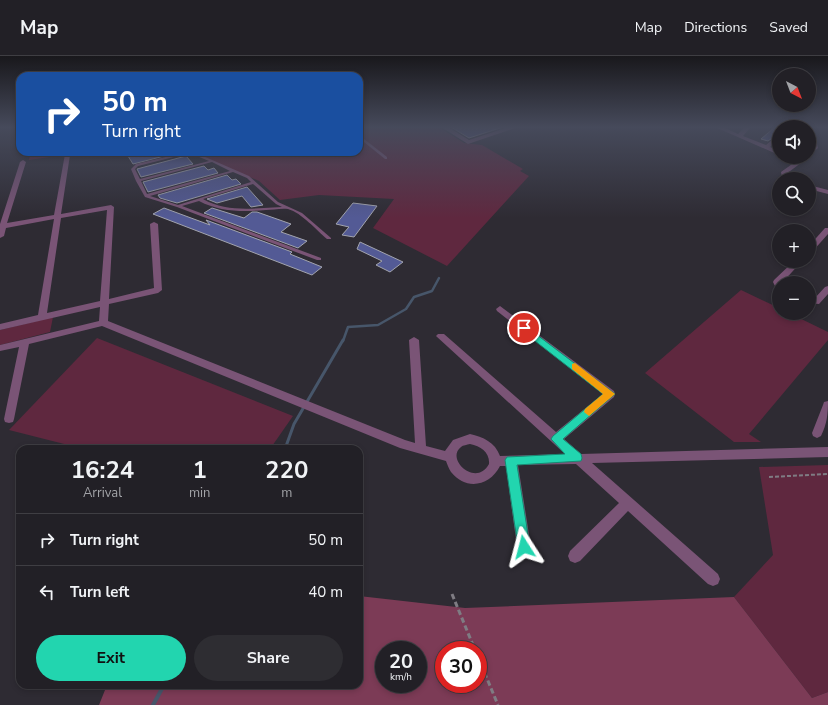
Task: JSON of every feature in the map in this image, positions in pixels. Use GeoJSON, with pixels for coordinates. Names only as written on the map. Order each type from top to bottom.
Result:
{"type":"FeatureCollection","features":[{"type":"Feature","properties":{"kind":"street"},"geometry":{"type":"LineString","coordinates":[[42,317],[67,157]]}},
{"type":"Feature","properties":{"kind":"street"},"geometry":{"type":"LineString","coordinates":[[0,236],[23,162]]}},
{"type":"Feature","properties":{"kind":"street"},"geometry":{"type":"LineString","coordinates":[[785,172],[797,164]]}},
{"type":"Feature","properties":{"kind":"street"},"geometry":{"type":"LineString","coordinates":[[816,189],[828,192]]}},
{"type":"Feature","properties":{"kind":"street"},"geometry":{"type":"LineString","coordinates":[[2,226],[111,207],[103,323]]}},
{"type":"Feature","properties":{"kind":"street"},"geometry":{"type":"LineString","coordinates":[[0,327],[158,290],[154,224]]}},
{"type":"Feature","properties":{"kind":"street"},"geometry":{"type":"LineString","coordinates":[[816,243],[828,230]]}},
{"type":"Feature","properties":{"kind":"street"},"geometry":{"type":"LineString","coordinates":[[783,276],[791,268]]}},
{"type":"Feature","properties":{"kind":"street"},"geometry":{"type":"LineString","coordinates":[[816,302],[828,289]]}},
{"type":"Feature","properties":{"kind":"street"},"geometry":{"type":"LineString","coordinates":[[500,309],[610,394],[556,439]]}},
{"type":"Feature","properties":{"kind":"street"},"geometry":{"type":"LineString","coordinates":[[0,348],[103,323],[396,442],[450,457]]}},
{"type":"Feature","properties":{"kind":"street"},"geometry":{"type":"LineString","coordinates":[[441,336],[713,579]]}},
{"type":"Feature","properties":{"kind":"street"},"geometry":{"type":"LineString","coordinates":[[414,340],[421,449]]}},
{"type":"Feature","properties":{"kind":"street"},"geometry":{"type":"LineString","coordinates":[[9,419],[25,342]]}},
{"type":"Feature","properties":{"kind":"street"},"geometry":{"type":"LineString","coordinates":[[817,433],[828,405]]}},
{"type":"Feature","properties":{"kind":"street"},"geometry":{"type":"LineString","coordinates":[[470,439],[488,445],[494,455],[495,461],[494,466],[486,476],[473,478],[460,474],[455,470],[450,457],[455,445],[459,442],[470,439]]}},
{"type":"Feature","properties":{"kind":"street"},"geometry":{"type":"LineString","coordinates":[[495,461],[828,452]]}},
{"type":"Feature","properties":{"kind":"street"},"geometry":{"type":"LineString","coordinates":[[511,460],[524,547]]}},
{"type":"Feature","properties":{"kind":"street"},"geometry":{"type":"LineString","coordinates":[[574,556],[627,502]]}},
{"type":"Feature","properties":{"kind":"lane"},"geometry":{"type":"LineString","coordinates":[[168,157],[137,165],[133,169],[146,196],[178,206],[319,259]]}},
{"type":"Feature","properties":{"kind":"lane"},"geometry":{"type":"LineString","coordinates":[[201,157],[248,177],[277,203],[301,214],[329,238]]}},
{"type":"Feature","properties":{"kind":"lane"},"geometry":{"type":"LineString","coordinates":[[138,182],[210,162]]}},
{"type":"Feature","properties":{"kind":"lane"},"geometry":{"type":"LineString","coordinates":[[146,196],[233,171]]}},
{"type":"Feature","properties":{"kind":"lane"},"geometry":{"type":"LineString","coordinates":[[178,206],[254,182]]}},
{"type":"Feature","properties":{"kind":"lane"},"geometry":{"type":"LineString","coordinates":[[199,199],[206,204],[219,208],[289,208]]}},
{"type":"Feature","properties":{"kind":"path"},"geometry":{"type":"LineString","coordinates":[[769,476],[828,474]]}},
{"type":"Feature","properties":{"kind":"path"},"geometry":{"type":"LineString","coordinates":[[452,594],[471,641]]}},
{"type":"Feature","properties":{"kind":"path"},"geometry":{"type":"LineString","coordinates":[[487,679],[498,705]]}},
{"type":"Feature","properties":{"kind":"shaded area"},"geometry":{"type":"Polygon","coordinates":[[[30,157],[48,157],[29,160],[30,157]]]}},
{"type":"Feature","properties":{"kind":"shaded area"},"geometry":{"type":"Polygon","coordinates":[[[204,157],[503,157],[523,169],[520,171],[529,176],[447,266],[373,228],[394,199],[319,195],[280,200],[259,181],[204,157]]]}},
{"type":"Feature","properties":{"kind":"shaded area"},"geometry":{"type":"Polygon","coordinates":[[[741,290],[772,305],[772,320],[803,320],[828,332],[828,340],[749,434],[761,442],[734,442],[645,373],[741,290]]]}},
{"type":"Feature","properties":{"kind":"shaded area"},"geometry":{"type":"Polygon","coordinates":[[[53,317],[50,332],[0,345],[0,330],[53,317]]]}},
{"type":"Feature","properties":{"kind":"shaded area"},"geometry":{"type":"Polygon","coordinates":[[[97,338],[293,416],[273,445],[68,445],[9,430],[97,338]]]}},
{"type":"Feature","properties":{"kind":"shaded area"},"geometry":{"type":"Polygon","coordinates":[[[828,465],[828,692],[812,698],[734,597],[773,555],[759,467],[828,465]]]}},
{"type":"Feature","properties":{"kind":"shaded area"},"geometry":{"type":"Polygon","coordinates":[[[363,596],[465,608],[734,597],[812,698],[828,692],[828,705],[99,705],[105,689],[363,689],[363,596]]]}},
{"type":"Feature","properties":{"kind":"building"},"geometry":{"type":"Polygon","coordinates":[[[129,157],[159,157],[133,164],[129,157]]]}},
{"type":"Feature","properties":{"kind":"building"},"geometry":{"type":"Polygon","coordinates":[[[181,157],[187,157],[193,164],[141,177],[137,169],[181,157]]]}},
{"type":"Feature","properties":{"kind":"building"},"geometry":{"type":"Polygon","coordinates":[[[204,166],[208,170],[214,168],[218,173],[148,192],[143,182],[204,166]]]}},
{"type":"Feature","properties":{"kind":"building"},"geometry":{"type":"Polygon","coordinates":[[[227,175],[232,180],[236,179],[241,184],[177,203],[160,198],[158,195],[227,175]]]}},
{"type":"Feature","properties":{"kind":"building"},"geometry":{"type":"Polygon","coordinates":[[[247,187],[263,205],[251,207],[242,196],[217,203],[207,199],[247,187]]]}},
{"type":"Feature","properties":{"kind":"building"},"geometry":{"type":"Polygon","coordinates":[[[353,203],[377,206],[354,237],[342,235],[349,227],[336,224],[353,203]]]}},
{"type":"Feature","properties":{"kind":"building"},"geometry":{"type":"Polygon","coordinates":[[[164,208],[210,225],[206,220],[292,252],[290,254],[322,267],[312,275],[153,214],[164,208]]]}},
{"type":"Feature","properties":{"kind":"building"},"geometry":{"type":"Polygon","coordinates":[[[212,208],[244,218],[252,212],[257,212],[291,224],[281,232],[307,241],[298,248],[204,213],[212,208]]]}},
{"type":"Feature","properties":{"kind":"building"},"geometry":{"type":"Polygon","coordinates":[[[360,242],[403,262],[390,272],[376,265],[382,261],[357,249],[360,242]]]}},
{"type":"Feature","properties":{"kind":"waterway"},"geometry":{"type":"LineString","coordinates":[[343,341],[348,327],[378,325],[406,309],[414,297],[432,291],[439,278]]}},
{"type":"Feature","properties":{"kind":"waterway"},"geometry":{"type":"LineString","coordinates":[[286,445],[294,424],[343,340]]}},
{"type":"Feature","properties":{"kind":"waterway"},"geometry":{"type":"LineString","coordinates":[[153,705],[162,689]]}},
{"type":"Feature","properties":{"kind":"slow traffic"},"geometry":{"type":"LineString","coordinates":[[575,367],[610,394],[589,412]]}},
{"type":"Feature","properties":{"kind":"route"},"geometry":{"type":"LineString","coordinates":[[524,328],[610,394],[556,439],[577,458],[511,460],[524,547]]}}]}
